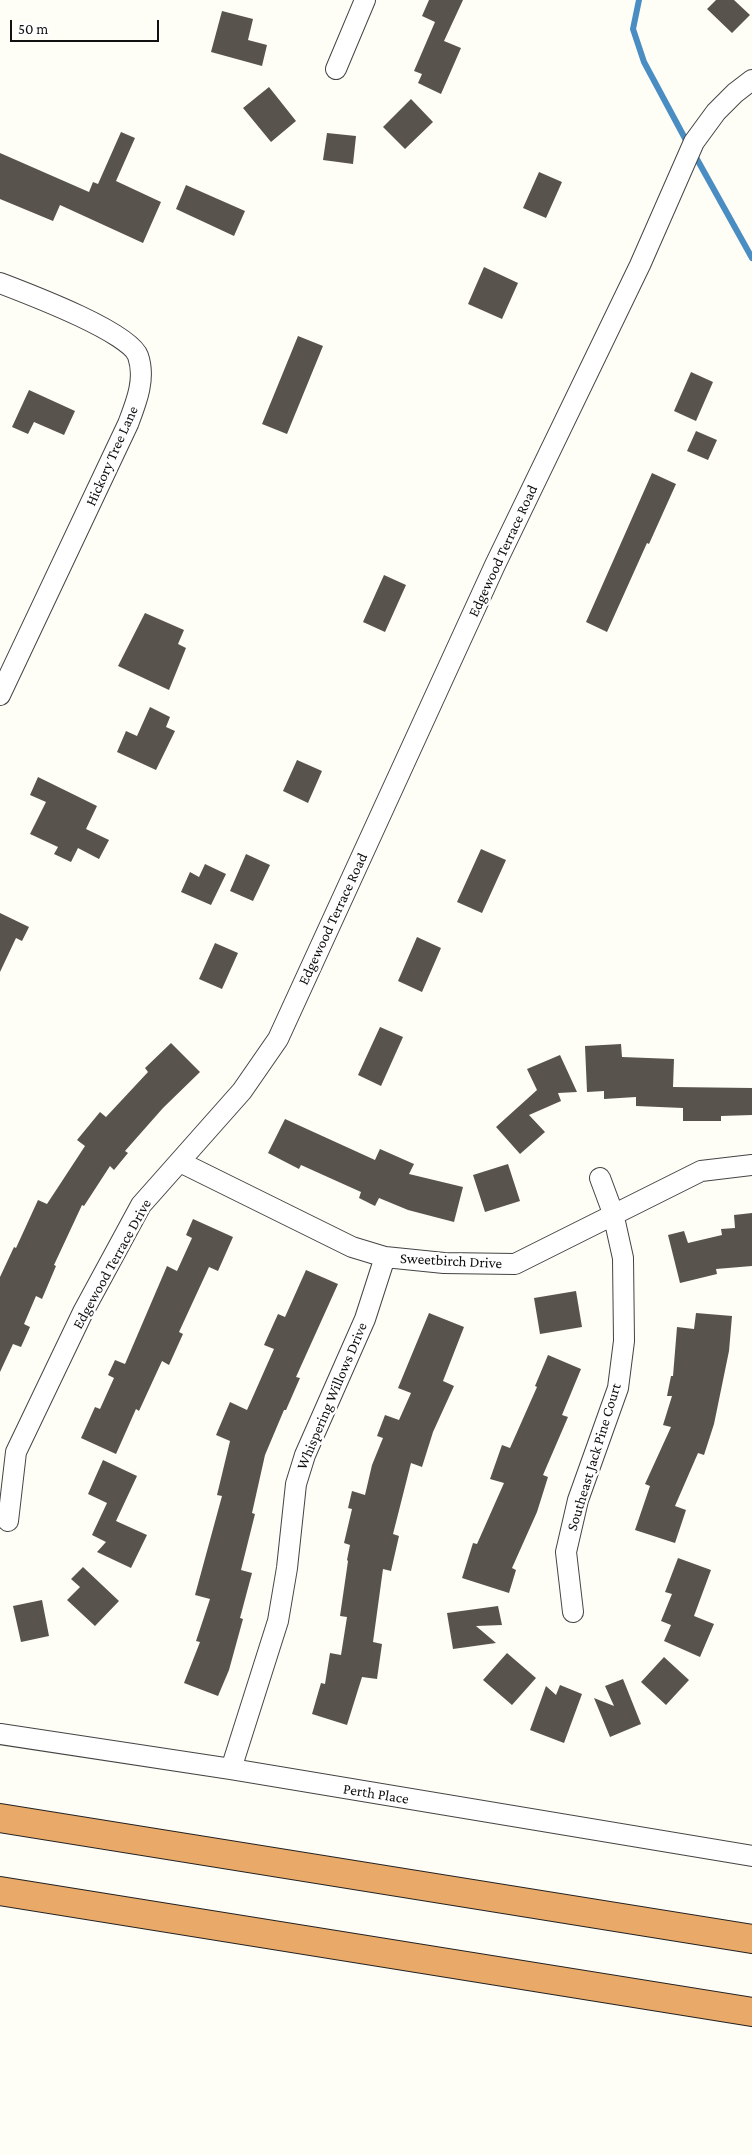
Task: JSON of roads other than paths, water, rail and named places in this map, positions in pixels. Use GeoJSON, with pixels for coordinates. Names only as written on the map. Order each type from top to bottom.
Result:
{"type":"FeatureCollection","features":[{"type":"Feature","properties":{"kind":"highway"},"geometry":{"type":"LineString","coordinates":[[0,1818],[752,1939]]}},
{"type":"Feature","properties":{"kind":"highway"},"geometry":{"type":"LineString","coordinates":[[0,1891],[752,2012]]}},
{"type":"Feature","properties":{"kind":"street"},"geometry":{"type":"LineString","coordinates":[[336,69],[365,0]]}},
{"type":"Feature","properties":{"kind":"street","name":"Edgewood Terrace Road"},"geometry":{"type":"LineString","coordinates":[[278,1040],[491,574],[640,265],[694,142],[716,112],[735,93],[752,80]]}},
{"type":"Feature","properties":{"kind":"street","name":"Hickory Tree Lane"},"geometry":{"type":"LineString","coordinates":[[0,283],[48,302],[118,336],[130,345],[138,355],[140,391],[128,424],[0,695]]}},
{"type":"Feature","properties":{"kind":"street","name":"Edgewood Terrace Drive"},"geometry":{"type":"LineString","coordinates":[[8,1521],[16,1452],[83,1312],[142,1205],[242,1090],[278,1040]]}},
{"type":"Feature","properties":{"kind":"street","name":"Sweetbirch Drive"},"geometry":{"type":"LineString","coordinates":[[180,1162],[352,1247],[385,1257],[444,1263],[515,1264],[614,1213],[702,1171],[752,1165]]}},
{"type":"Feature","properties":{"kind":"street","name":"Southeast Jack Pine Court"},"geometry":{"type":"LineString","coordinates":[[573,1612],[566,1552],[578,1500],[618,1388],[624,1341],[623,1258],[614,1213],[600,1178]]}},
{"type":"Feature","properties":{"kind":"street","name":"Whispering Willows Drive"},"geometry":{"type":"LineString","coordinates":[[231,1769],[278,1621],[288,1568],[296,1484],[305,1455],[365,1319],[385,1257]]}},
{"type":"Feature","properties":{"kind":"street","name":"Perth Place"},"geometry":{"type":"LineString","coordinates":[[0,1734],[231,1769],[752,1856]]}},
{"type":"Feature","properties":{"kind":"waterway"},"geometry":{"type":"LineString","coordinates":[[639,0],[633,29],[644,62],[688,144]]}},
{"type":"Feature","properties":{"kind":"waterway"},"geometry":{"type":"LineString","coordinates":[[693,152],[752,258]]}}]}
